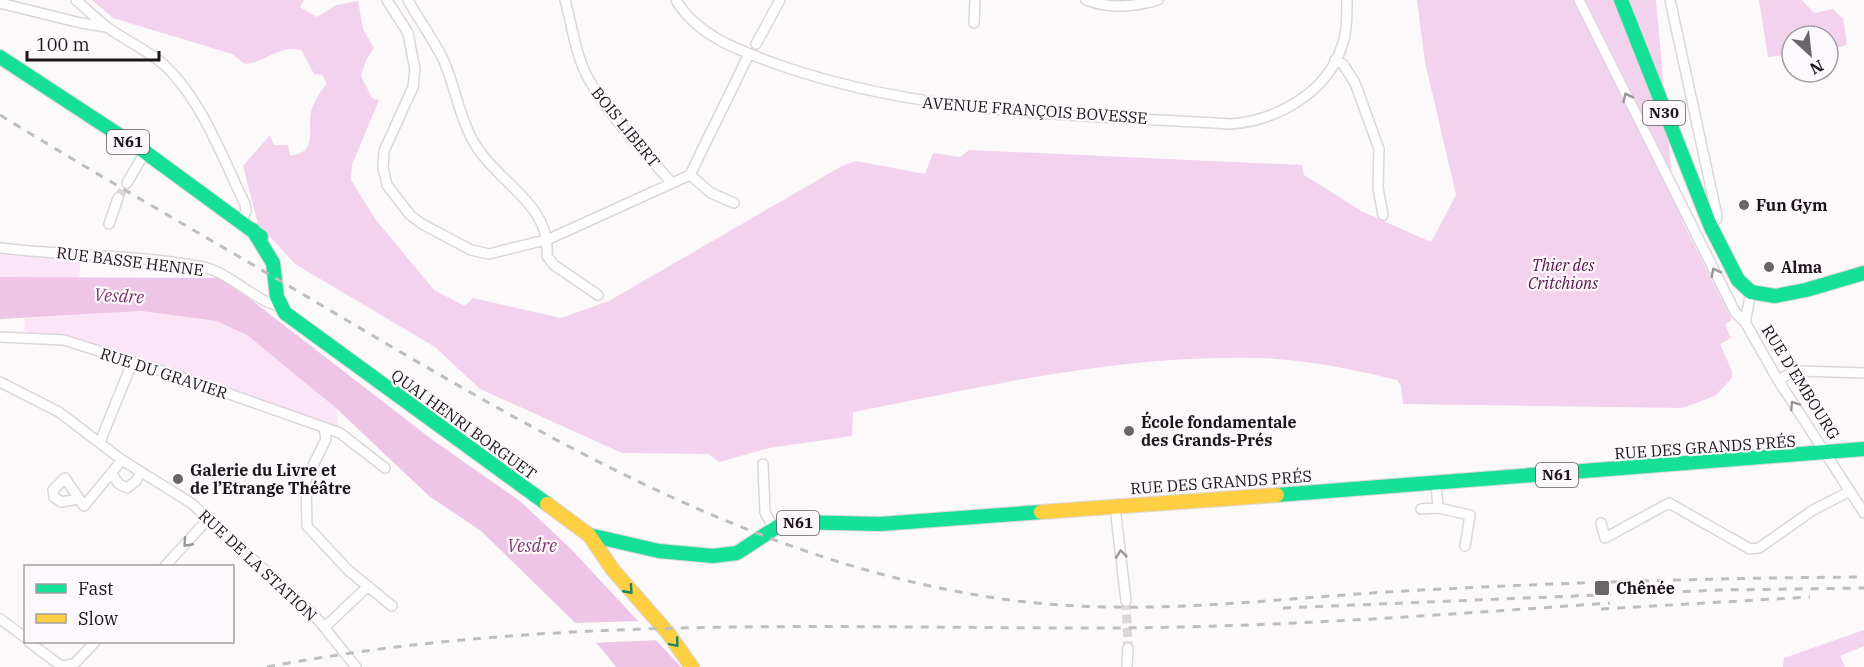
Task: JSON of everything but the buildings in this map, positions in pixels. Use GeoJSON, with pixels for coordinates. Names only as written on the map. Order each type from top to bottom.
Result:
{"type":"FeatureCollection","features":[{"type":"Feature","properties":{"kind":"main road","name":"N30"},"geometry":{"type":"LineString","coordinates":[[1620,0],[1710,225],[1724,255],[1742,283],[1751,292]]}},
{"type":"Feature","properties":{"kind":"main road","name":"N61"},"geometry":{"type":"LineString","coordinates":[[0,57],[145,152],[253,230],[269,245],[280,264],[283,305]]}},
{"type":"Feature","properties":{"kind":"main road"},"geometry":{"type":"LineString","coordinates":[[1751,292],[1775,296],[1864,273]]}},
{"type":"Feature","properties":{"kind":"main road","name":"QUAI HENRI BORGUET"},"geometry":{"type":"LineString","coordinates":[[283,305],[296,321],[590,535],[603,561],[655,620],[692,667]]}},
{"type":"Feature","properties":{"kind":"main road","name":"RUE DES GRANDS PRÉS"},"geometry":{"type":"LineString","coordinates":[[590,535],[613,542],[716,557],[733,555],[786,524],[880,524],[1826,454],[1864,449]]}},
{"type":"Feature","properties":{"kind":"main road"},"geometry":{"type":"LineString","coordinates":[[603,561],[605,550],[613,542]]}},
{"type":"Feature","properties":{"kind":"street"},"geometry":{"type":"LineString","coordinates":[[76,0],[107,27],[151,55],[173,74],[184,88],[219,150],[245,204],[246,211],[242,221]]}},
{"type":"Feature","properties":{"kind":"street"},"geometry":{"type":"LineString","coordinates":[[387,0],[408,33],[415,70],[413,87],[384,151],[382,168],[387,185],[410,215],[471,250],[489,254],[549,239],[690,175],[749,54]]}},
{"type":"Feature","properties":{"kind":"street"},"geometry":{"type":"LineString","coordinates":[[408,0],[442,58],[477,147],[493,169],[541,217],[549,239],[547,256],[555,265],[598,295]]}},
{"type":"Feature","properties":{"kind":"street","name":"BOIS LIBERT"},"geometry":{"type":"LineString","coordinates":[[565,0],[578,55],[587,76],[617,120],[671,182]]}},
{"type":"Feature","properties":{"kind":"street","name":"AVENUE FRANÇOIS BOVESSE"},"geometry":{"type":"LineString","coordinates":[[676,0],[696,27],[749,54],[810,76],[919,102],[1230,124],[1269,117],[1287,109],[1308,94],[1335,60],[1346,32],[1347,0]]}},
{"type":"Feature","properties":{"kind":"street"},"geometry":{"type":"LineString","coordinates":[[756,44],[780,0]]}},
{"type":"Feature","properties":{"kind":"street"},"geometry":{"type":"LineString","coordinates":[[974,23],[975,0]]}},
{"type":"Feature","properties":{"kind":"street"},"geometry":{"type":"LineString","coordinates":[[1086,0],[1113,7],[1134,6],[1158,0]]}},
{"type":"Feature","properties":{"kind":"street"},"geometry":{"type":"LineString","coordinates":[[1579,0],[1724,291],[1736,312],[1745,322]]}},
{"type":"Feature","properties":{"kind":"street"},"geometry":{"type":"LineString","coordinates":[[1670,0],[1717,216],[1710,225]]}},
{"type":"Feature","properties":{"kind":"street"},"geometry":{"type":"LineString","coordinates":[[0,3],[107,27]]}},
{"type":"Feature","properties":{"kind":"street"},"geometry":{"type":"LineString","coordinates":[[1335,60],[1343,63],[1355,83],[1378,149],[1378,188],[1383,215]]}},
{"type":"Feature","properties":{"kind":"street"},"geometry":{"type":"LineString","coordinates":[[126,183],[145,152]]}},
{"type":"Feature","properties":{"kind":"street"},"geometry":{"type":"LineString","coordinates":[[690,175],[711,193],[734,203]]}},
{"type":"Feature","properties":{"kind":"street"},"geometry":{"type":"LineString","coordinates":[[110,224],[118,198]]}},
{"type":"Feature","properties":{"kind":"street","name":"RUE BASSE HENNE"},"geometry":{"type":"LineString","coordinates":[[0,248],[100,255],[204,267],[224,274],[283,305]]}},
{"type":"Feature","properties":{"kind":"street","name":"RUE D'EMBOURG"},"geometry":{"type":"LineString","coordinates":[[1751,292],[1745,322],[1778,380],[1826,454]]}},
{"type":"Feature","properties":{"kind":"street","name":"RUE DU GRAVIER"},"geometry":{"type":"LineString","coordinates":[[0,337],[64,340],[340,433],[385,468]]}},
{"type":"Feature","properties":{"kind":"street"},"geometry":{"type":"LineString","coordinates":[[100,442],[132,363]]}},
{"type":"Feature","properties":{"kind":"street"},"geometry":{"type":"LineString","coordinates":[[1778,380],[1801,371],[1864,373]]}},
{"type":"Feature","properties":{"kind":"street","name":"RUE DE LA STATION"},"geometry":{"type":"LineString","coordinates":[[0,382],[59,412],[122,459],[191,503],[324,627],[356,667]]}},
{"type":"Feature","properties":{"kind":"street"},"geometry":{"type":"LineString","coordinates":[[324,428],[326,439],[306,480],[307,526],[367,587],[392,606]]}},
{"type":"Feature","properties":{"kind":"street"},"geometry":{"type":"LineString","coordinates":[[1826,454],[1864,513]]}},
{"type":"Feature","properties":{"kind":"street"},"geometry":{"type":"LineString","coordinates":[[78,499],[84,506],[122,459]]}},
{"type":"Feature","properties":{"kind":"street"},"geometry":{"type":"LineString","coordinates":[[763,464],[765,512],[774,529]]}},
{"type":"Feature","properties":{"kind":"street"},"geometry":{"type":"LineString","coordinates":[[111,473],[119,484],[127,488],[136,481],[141,472]]}},
{"type":"Feature","properties":{"kind":"street"},"geometry":{"type":"LineString","coordinates":[[1436,483],[1438,508]]}},
{"type":"Feature","properties":{"kind":"street"},"geometry":{"type":"LineString","coordinates":[[1601,523],[1605,538],[1610,537],[1628,524],[1669,503],[1750,549],[1759,548],[1813,510],[1850,491]]}},
{"type":"Feature","properties":{"kind":"street"},"geometry":{"type":"LineString","coordinates":[[1115,507],[1126,601]]}},
{"type":"Feature","properties":{"kind":"street"},"geometry":{"type":"LineString","coordinates":[[1421,509],[1438,508],[1470,515],[1465,546]]}},
{"type":"Feature","properties":{"kind":"street"},"geometry":{"type":"LineString","coordinates":[[167,565],[208,519]]}},
{"type":"Feature","properties":{"kind":"street"},"geometry":{"type":"LineString","coordinates":[[324,627],[367,587]]}},
{"type":"Feature","properties":{"kind":"street"},"geometry":{"type":"LineString","coordinates":[[0,619],[24,637]]}},
{"type":"Feature","properties":{"kind":"street"},"geometry":{"type":"LineString","coordinates":[[30,643],[61,666],[74,664],[94,643]]}},
{"type":"Feature","properties":{"kind":"street"},"geometry":{"type":"LineString","coordinates":[[1127,667],[1128,648]]}},
{"type":"Feature","properties":{"kind":"shaded area"},"geometry":{"type":"Polygon","coordinates":[[[0,254],[81,261],[79,278],[0,277],[0,254]]]}},
{"type":"Feature","properties":{"kind":"shaded area"},"geometry":{"type":"Polygon","coordinates":[[[141,311],[216,321],[247,335],[336,408],[340,433],[64,340],[36,338],[24,330],[25,318],[141,311]]]}},
{"type":"Feature","properties":{"kind":"green space","name":"Thier des Critchions"},"geometry":{"type":"Polygon","coordinates":[[[92,0],[304,0],[300,7],[317,17],[336,5],[358,1],[363,29],[374,48],[366,60],[361,76],[372,98],[379,100],[352,165],[351,180],[376,220],[434,290],[465,306],[473,298],[561,318],[609,301],[842,166],[856,161],[925,174],[933,153],[960,157],[969,150],[1302,165],[1304,175],[1363,212],[1431,242],[1456,195],[1425,62],[1417,0],[1573,0],[1575,3],[1583,0],[1656,0],[1672,179],[1682,221],[1732,320],[1725,324],[1731,338],[1720,344],[1732,371],[1732,378],[1715,396],[1682,408],[1403,404],[1401,386],[1397,380],[1328,365],[1258,358],[1156,361],[1105,366],[1004,382],[853,412],[852,436],[769,448],[719,462],[708,454],[622,453],[480,389],[435,347],[295,264],[258,224],[243,166],[270,135],[274,145],[288,145],[290,156],[303,152],[310,140],[311,111],[327,84],[322,75],[314,74],[302,51],[295,49],[281,51],[245,64],[232,54],[113,18],[92,0]]]}},
{"type":"Feature","properties":{"kind":"green space"},"geometry":{"type":"Polygon","coordinates":[[[1759,0],[1802,0],[1814,13],[1833,9],[1843,19],[1847,45],[1840,47],[1840,24],[1780,24],[1780,56],[1768,57],[1759,0]]]}},
{"type":"Feature","properties":{"kind":"green space"},"geometry":{"type":"Polygon","coordinates":[[[1864,630],[1864,646],[1840,656],[1845,667],[1783,667],[1784,658],[1864,630]]]}},
{"type":"Feature","properties":{"kind":"water","name":"Vesdre"},"geometry":{"type":"Polygon","coordinates":[[[0,277],[223,278],[434,441],[520,501],[571,549],[681,667],[616,667],[601,648],[481,531],[429,496],[336,408],[247,335],[216,321],[141,311],[0,319],[0,277]]]}},
{"type":"Feature","properties":{"kind":"pier"},"geometry":{"type":"Polygon","coordinates":[[[642,621],[660,640],[592,643],[571,623],[642,621]]]}},
{"type":"Feature","properties":{"kind":"tunnel"},"geometry":{"type":"LineString","coordinates":[[118,198],[127,183]]}},
{"type":"Feature","properties":{"kind":"tunnel"},"geometry":{"type":"LineString","coordinates":[[1126,601],[1128,648]]}},
{"type":"Feature","properties":{"kind":"railway"},"geometry":{"type":"LineString","coordinates":[[0,115],[407,356],[572,448],[657,490],[744,528],[833,560],[924,585],[1018,601],[1064,605],[1156,607],[1505,586],[1864,577]]}},
{"type":"Feature","properties":{"kind":"railway"},"geometry":{"type":"LineString","coordinates":[[1283,608],[1720,590],[1864,588]]}},
{"type":"Feature","properties":{"kind":"railway"},"geometry":{"type":"LineString","coordinates":[[1601,609],[1810,597]]}},
{"type":"Feature","properties":{"kind":"railway"},"geometry":{"type":"LineString","coordinates":[[267,667],[370,650],[473,639],[577,632],[784,627],[1225,626],[1610,603]]}},
{"type":"Feature","properties":{"kind":"traffic: fast"},"geometry":{"type":"LineString","coordinates":[[1621,0],[1710,225],[1738,280],[1751,292],[1775,296],[1806,290],[1864,273]]}},
{"type":"Feature","properties":{"kind":"traffic: fast"},"geometry":{"type":"LineString","coordinates":[[0,57],[145,152],[261,237]]}},
{"type":"Feature","properties":{"kind":"traffic: fast"},"geometry":{"type":"LineString","coordinates":[[253,230],[273,263],[277,297],[285,313],[547,504]]}},
{"type":"Feature","properties":{"kind":"traffic: fast"},"geometry":{"type":"LineString","coordinates":[[1277,495],[1864,449]]}},
{"type":"Feature","properties":{"kind":"traffic: fast"},"geometry":{"type":"LineString","coordinates":[[589,535],[659,551],[713,556],[737,553],[777,527],[793,522],[880,524],[1041,512]]}},
{"type":"Feature","properties":{"kind":"traffic: slow"},"geometry":{"type":"LineString","coordinates":[[1041,512],[1277,495]]}},
{"type":"Feature","properties":{"kind":"traffic: slow"},"geometry":{"type":"LineString","coordinates":[[547,504],[589,535],[613,570],[668,633],[692,667]]}},
{"type":"Feature","properties":{"kind":"place","name":"Fun Gym"},"geometry":{"type":"Point","coordinates":[1744,205]}},
{"type":"Feature","properties":{"kind":"place","name":"Alma"},"geometry":{"type":"Point","coordinates":[1769,267]}},
{"type":"Feature","properties":{"kind":"place","name":"École fondamentale des Grands-Prés"},"geometry":{"type":"Point","coordinates":[1129,431]}},
{"type":"Feature","properties":{"kind":"place","name":"Galerie du Livre et de l’Etrange Théâtre"},"geometry":{"type":"Point","coordinates":[178,479]}},
{"type":"Feature","properties":{"kind":"place","name":"Chênée"},"geometry":{"type":"Point","coordinates":[1602,588]}}]}
